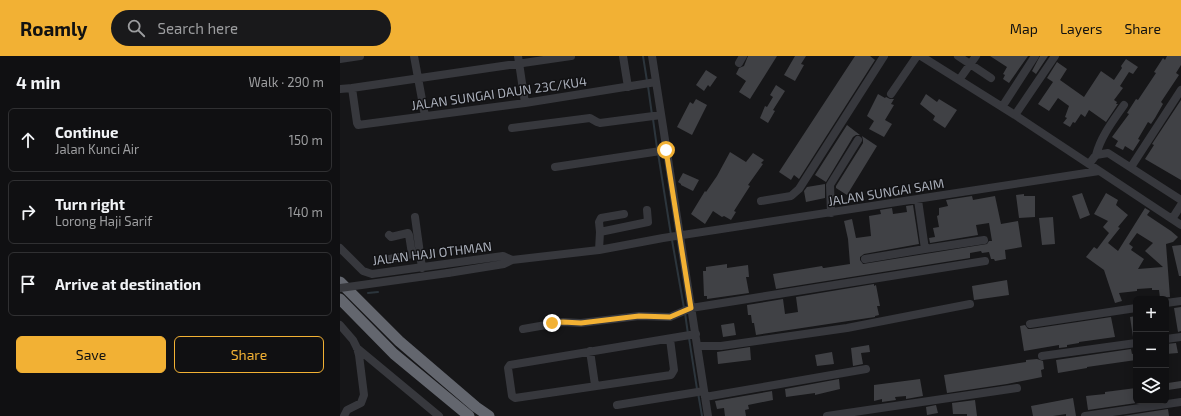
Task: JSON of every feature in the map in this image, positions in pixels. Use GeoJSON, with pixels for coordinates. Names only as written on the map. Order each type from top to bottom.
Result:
{"type":"FeatureCollection","features":[{"type":"Feature","properties":{"kind":"highway"},"geometry":{"type":"LineString","coordinates":[[340,282],[399,341],[476,407],[489,416]]}},
{"type":"Feature","properties":{"kind":"highway"},"geometry":{"type":"LineString","coordinates":[[340,299],[394,354],[469,416]]}},
{"type":"Feature","properties":{"kind":"street"},"geometry":{"type":"LineString","coordinates":[[340,59],[360,56]]}},
{"type":"Feature","properties":{"kind":"street"},"geometry":{"type":"LineString","coordinates":[[414,56],[425,116]]}},
{"type":"Feature","properties":{"kind":"street"},"geometry":{"type":"LineString","coordinates":[[340,89],[418,78],[519,59],[571,56]]}},
{"type":"Feature","properties":{"kind":"street"},"geometry":{"type":"LineString","coordinates":[[623,56],[628,86]]}},
{"type":"Feature","properties":{"kind":"street"},"geometry":{"type":"LineString","coordinates":[[652,56],[650,83],[661,152],[678,236],[686,311],[698,346],[703,393],[708,416]]}},
{"type":"Feature","properties":{"kind":"street"},"geometry":{"type":"LineString","coordinates":[[761,201],[791,196],[799,189],[884,56]]}},
{"type":"Feature","properties":{"kind":"street"},"geometry":{"type":"LineString","coordinates":[[891,94],[917,56]]}},
{"type":"Feature","properties":{"kind":"street"},"geometry":{"type":"LineString","coordinates":[[921,56],[1015,115],[1181,225]]}},
{"type":"Feature","properties":{"kind":"street"},"geometry":{"type":"LineString","coordinates":[[958,56],[991,78]]}},
{"type":"Feature","properties":{"kind":"street"},"geometry":{"type":"LineString","coordinates":[[959,80],[976,56]]}},
{"type":"Feature","properties":{"kind":"street"},"geometry":{"type":"LineString","coordinates":[[1002,107],[1035,56]]}},
{"type":"Feature","properties":{"kind":"street"},"geometry":{"type":"LineString","coordinates":[[1015,115],[1055,56]]}},
{"type":"Feature","properties":{"kind":"street"},"geometry":{"type":"LineString","coordinates":[[519,59],[525,103]]}},
{"type":"Feature","properties":{"kind":"street","name":"JALAN SUNGAI DAUN 23C/KU4"},"geometry":{"type":"LineString","coordinates":[[352,88],[358,125],[525,103],[650,83]]}},
{"type":"Feature","properties":{"kind":"street"},"geometry":{"type":"LineString","coordinates":[[1131,167],[1181,90]]}},
{"type":"Feature","properties":{"kind":"street"},"geometry":{"type":"LineString","coordinates":[[1089,164],[1096,155],[1098,145],[1103,136],[1124,105]]}},
{"type":"Feature","properties":{"kind":"street"},"geometry":{"type":"LineString","coordinates":[[512,128],[590,118],[600,123],[655,115]]}},
{"type":"Feature","properties":{"kind":"street"},"geometry":{"type":"LineString","coordinates":[[830,213],[830,185],[858,140]]}},
{"type":"Feature","properties":{"kind":"street"},"geometry":{"type":"LineString","coordinates":[[555,167],[661,152]]}},
{"type":"Feature","properties":{"kind":"street"},"geometry":{"type":"LineString","coordinates":[[1096,155],[1108,153],[1181,200]]}},
{"type":"Feature","properties":{"kind":"street","name":"JALAN SUNGAI SAIM"},"geometry":{"type":"LineString","coordinates":[[512,260],[599,250],[664,238],[1099,171]]}},
{"type":"Feature","properties":{"kind":"street"},"geometry":{"type":"LineString","coordinates":[[918,200],[925,249]]}},
{"type":"Feature","properties":{"kind":"street"},"geometry":{"type":"LineString","coordinates":[[1172,219],[1181,205]]}},
{"type":"Feature","properties":{"kind":"street"},"geometry":{"type":"LineString","coordinates":[[600,232],[648,222],[648,210]]}},
{"type":"Feature","properties":{"kind":"street"},"geometry":{"type":"LineString","coordinates":[[599,250],[599,222],[601,218],[624,214]]}},
{"type":"Feature","properties":{"kind":"street"},"geometry":{"type":"LineString","coordinates":[[390,259],[412,254],[415,217]]}},
{"type":"Feature","properties":{"kind":"street"},"geometry":{"type":"LineString","coordinates":[[389,235],[391,237],[408,233],[413,234]]}},
{"type":"Feature","properties":{"kind":"street"},"geometry":{"type":"LineString","coordinates":[[413,234],[422,268]]}},
{"type":"Feature","properties":{"kind":"street"},"geometry":{"type":"LineString","coordinates":[[866,259],[984,240]]}},
{"type":"Feature","properties":{"kind":"street","name":"JALAN HAJI OTHMAN"},"geometry":{"type":"LineString","coordinates":[[340,248],[363,271],[372,274],[503,256],[512,260]]}},
{"type":"Feature","properties":{"kind":"street"},"geometry":{"type":"LineString","coordinates":[[340,288],[504,264],[512,260]]}},
{"type":"Feature","properties":{"kind":"street"},"geometry":{"type":"LineString","coordinates":[[523,329],[563,322],[581,323],[639,316],[670,317],[686,311],[985,261]]}},
{"type":"Feature","properties":{"kind":"street"},"geometry":{"type":"LineString","coordinates":[[1169,303],[1181,301]]}},
{"type":"Feature","properties":{"kind":"street"},"geometry":{"type":"LineString","coordinates":[[698,346],[721,346],[847,328],[970,304]]}},
{"type":"Feature","properties":{"kind":"street"},"geometry":{"type":"LineString","coordinates":[[1030,324],[1133,308]]}},
{"type":"Feature","properties":{"kind":"street"},"geometry":{"type":"LineString","coordinates":[[340,325],[358,348],[439,416]]}},
{"type":"Feature","properties":{"kind":"street"},"geometry":{"type":"LineString","coordinates":[[670,339],[674,370],[671,374],[515,398],[512,396],[508,368],[510,365],[694,335]]}},
{"type":"Feature","properties":{"kind":"street"},"geometry":{"type":"LineString","coordinates":[[1169,339],[1181,337]]}},
{"type":"Feature","properties":{"kind":"street"},"geometry":{"type":"LineString","coordinates":[[1042,356],[1133,343]]}},
{"type":"Feature","properties":{"kind":"street"},"geometry":{"type":"LineString","coordinates":[[344,416],[347,410],[361,403],[363,400],[364,395],[358,348]]}},
{"type":"Feature","properties":{"kind":"street"},"geometry":{"type":"LineString","coordinates":[[590,351],[595,385]]}},
{"type":"Feature","properties":{"kind":"street"},"geometry":{"type":"LineString","coordinates":[[617,405],[690,392],[703,393],[866,369]]}},
{"type":"Feature","properties":{"kind":"street"},"geometry":{"type":"LineString","coordinates":[[827,416],[1017,388]]}},
{"type":"Feature","properties":{"kind":"street"},"geometry":{"type":"LineString","coordinates":[[1085,416],[1181,402]]}},
{"type":"Feature","properties":{"kind":"building"},"geometry":{"type":"Polygon","coordinates":[[[748,56],[777,56],[750,99],[739,92],[746,81],[736,74],[739,68],[744,66],[748,56]]]}},
{"type":"Feature","properties":{"kind":"building"},"geometry":{"type":"Polygon","coordinates":[[[795,56],[806,56],[801,64],[804,65],[795,81],[784,75],[795,56]]]}},
{"type":"Feature","properties":{"kind":"building"},"geometry":{"type":"Polygon","coordinates":[[[855,56],[870,56],[875,60],[799,179],[794,175],[791,180],[779,172],[855,56]]]}},
{"type":"Feature","properties":{"kind":"building"},"geometry":{"type":"Polygon","coordinates":[[[990,56],[1028,56],[1009,83],[1003,79],[1005,75],[1003,74],[1007,67],[990,56]]]}},
{"type":"Feature","properties":{"kind":"building"},"geometry":{"type":"Polygon","coordinates":[[[1040,56],[1048,56],[1036,74],[1032,71],[1040,56]]]}},
{"type":"Feature","properties":{"kind":"building"},"geometry":{"type":"Polygon","coordinates":[[[1167,56],[1181,56],[1181,65],[1176,73],[1179,75],[1161,102],[1163,104],[1155,118],[1151,124],[1148,122],[1133,151],[1125,146],[1123,150],[1115,146],[1118,141],[1112,137],[1129,114],[1127,113],[1136,99],[1138,100],[1156,73],[1154,72],[1163,58],[1165,60],[1167,56]]]}},
{"type":"Feature","properties":{"kind":"building"},"geometry":{"type":"Polygon","coordinates":[[[1126,59],[1138,67],[1133,74],[1129,72],[1120,86],[1123,88],[1114,100],[1117,102],[1116,104],[1118,104],[1106,122],[1089,110],[1085,117],[1081,114],[1075,123],[1073,122],[1070,127],[1063,123],[1067,118],[1065,117],[1069,106],[1058,98],[1049,111],[1038,104],[1053,82],[1047,78],[1057,62],[1067,69],[1060,80],[1084,97],[1101,71],[1114,80],[1126,59]]]}},
{"type":"Feature","properties":{"kind":"building"},"geometry":{"type":"Polygon","coordinates":[[[706,70],[717,77],[710,87],[708,85],[704,91],[696,85],[706,70]]]}},
{"type":"Feature","properties":{"kind":"building"},"geometry":{"type":"Polygon","coordinates":[[[776,85],[785,91],[773,110],[775,111],[768,123],[760,118],[765,106],[767,107],[773,97],[770,95],[776,85]]]}},
{"type":"Feature","properties":{"kind":"building"},"geometry":{"type":"Polygon","coordinates":[[[878,94],[885,98],[894,99],[891,104],[894,105],[885,120],[892,124],[884,137],[869,129],[874,121],[867,116],[878,94]]]}},
{"type":"Feature","properties":{"kind":"building"},"geometry":{"type":"Polygon","coordinates":[[[926,94],[937,102],[939,99],[957,110],[945,128],[933,120],[935,116],[920,104],[926,94]]]}},
{"type":"Feature","properties":{"kind":"building"},"geometry":{"type":"Polygon","coordinates":[[[696,99],[707,105],[692,135],[677,127],[690,102],[693,104],[696,99]]]}},
{"type":"Feature","properties":{"kind":"building"},"geometry":{"type":"Polygon","coordinates":[[[1181,100],[1181,180],[1145,159],[1154,145],[1152,144],[1181,100]]]}},
{"type":"Feature","properties":{"kind":"building"},"geometry":{"type":"Polygon","coordinates":[[[847,125],[860,135],[853,137],[826,182],[815,175],[847,125]]]}},
{"type":"Feature","properties":{"kind":"building"},"geometry":{"type":"Polygon","coordinates":[[[862,136],[877,146],[847,195],[836,188],[836,186],[863,143],[862,136]]]}},
{"type":"Feature","properties":{"kind":"building"},"geometry":{"type":"Polygon","coordinates":[[[730,152],[746,162],[753,153],[764,160],[761,163],[763,164],[748,185],[750,186],[734,211],[736,212],[731,220],[724,216],[722,217],[713,211],[705,224],[691,214],[705,191],[706,192],[717,176],[730,152]]]}},
{"type":"Feature","properties":{"kind":"building"},"geometry":{"type":"Polygon","coordinates":[[[683,173],[699,180],[693,191],[678,182],[683,173]]]}},
{"type":"Feature","properties":{"kind":"building"},"geometry":{"type":"Polygon","coordinates":[[[825,184],[825,198],[806,202],[804,191],[807,187],[825,184]]]}},
{"type":"Feature","properties":{"kind":"building"},"geometry":{"type":"Polygon","coordinates":[[[1082,193],[1090,215],[1080,219],[1072,196],[1082,193]]]}},
{"type":"Feature","properties":{"kind":"building"},"geometry":{"type":"Polygon","coordinates":[[[1106,193],[1118,200],[1116,205],[1128,215],[1108,243],[1118,251],[1145,208],[1150,211],[1147,215],[1178,237],[1173,242],[1166,244],[1170,297],[1160,296],[1159,290],[1152,290],[1152,288],[1137,289],[1137,291],[1119,293],[1122,301],[1115,303],[1104,270],[1086,257],[1094,247],[1097,249],[1109,233],[1103,227],[1108,221],[1094,214],[1106,193]],[[1137,233],[1129,244],[1133,247],[1131,250],[1144,259],[1138,269],[1163,267],[1145,251],[1153,243],[1137,233]]]}},
{"type":"Feature","properties":{"kind":"building"},"geometry":{"type":"Polygon","coordinates":[[[1024,194],[1024,196],[1035,196],[1035,217],[1019,218],[1016,195],[1024,194]]]}},
{"type":"Feature","properties":{"kind":"building"},"geometry":{"type":"Polygon","coordinates":[[[972,196],[973,200],[995,196],[1001,224],[1018,221],[1022,247],[1005,250],[1006,259],[995,261],[994,259],[991,259],[989,252],[982,253],[981,251],[970,253],[970,258],[776,289],[773,274],[822,266],[824,268],[850,264],[848,239],[844,221],[852,219],[856,238],[871,236],[869,216],[881,214],[880,210],[892,208],[893,214],[907,212],[906,206],[913,205],[919,244],[864,254],[860,257],[863,264],[987,244],[989,241],[992,241],[989,223],[976,225],[978,235],[930,243],[929,238],[935,237],[933,228],[939,227],[937,216],[939,215],[939,208],[948,206],[946,200],[972,196]]]}},
{"type":"Feature","properties":{"kind":"building"},"geometry":{"type":"Polygon","coordinates":[[[1053,217],[1055,244],[1042,245],[1039,218],[1053,217]]]}},
{"type":"Feature","properties":{"kind":"building"},"geometry":{"type":"Polygon","coordinates":[[[1181,245],[1181,276],[1179,276],[1172,246],[1181,245]]]}},
{"type":"Feature","properties":{"kind":"building"},"geometry":{"type":"Polygon","coordinates":[[[727,264],[727,268],[748,265],[749,277],[746,277],[749,293],[707,299],[707,296],[704,296],[703,271],[706,271],[706,267],[727,264]]]}},
{"type":"Feature","properties":{"kind":"building"},"geometry":{"type":"Polygon","coordinates":[[[1007,280],[1009,295],[974,300],[972,286],[1007,280]]]}},
{"type":"Feature","properties":{"kind":"building"},"geometry":{"type":"Polygon","coordinates":[[[874,284],[874,286],[876,285],[880,306],[877,306],[879,315],[875,317],[756,335],[751,315],[748,315],[747,305],[783,299],[785,314],[798,312],[796,297],[874,284]]]}},
{"type":"Feature","properties":{"kind":"building"},"geometry":{"type":"Polygon","coordinates":[[[1181,307],[1181,331],[1178,332],[1174,308],[1181,307]]]}},
{"type":"Feature","properties":{"kind":"building"},"geometry":{"type":"Polygon","coordinates":[[[1133,316],[1133,337],[1130,317],[1133,316]]]}},
{"type":"Feature","properties":{"kind":"building"},"geometry":{"type":"Polygon","coordinates":[[[1111,317],[1115,337],[1079,342],[1067,345],[1067,347],[1059,348],[1059,345],[1024,351],[1020,326],[1025,325],[1028,329],[1031,329],[1111,317]]]}},
{"type":"Feature","properties":{"kind":"building"},"geometry":{"type":"Polygon","coordinates":[[[734,323],[736,335],[723,337],[721,325],[734,323]]]}},
{"type":"Feature","properties":{"kind":"building"},"geometry":{"type":"Polygon","coordinates":[[[1176,343],[1178,353],[1169,354],[1169,344],[1176,343]]]}},
{"type":"Feature","properties":{"kind":"building"},"geometry":{"type":"Polygon","coordinates":[[[869,345],[870,352],[861,353],[863,364],[853,366],[851,348],[869,345]]]}},
{"type":"Feature","properties":{"kind":"building"},"geometry":{"type":"Polygon","coordinates":[[[750,347],[751,360],[718,364],[717,352],[750,347]]]}},
{"type":"Feature","properties":{"kind":"building"},"geometry":{"type":"Polygon","coordinates":[[[1131,349],[1133,354],[1133,360],[1058,373],[1056,360],[1131,349]]]}},
{"type":"Feature","properties":{"kind":"building"},"geometry":{"type":"Polygon","coordinates":[[[832,352],[834,364],[817,366],[815,355],[832,352]]]}},
{"type":"Feature","properties":{"kind":"building"},"geometry":{"type":"Polygon","coordinates":[[[1037,359],[1043,361],[1044,369],[1041,370],[1042,377],[947,393],[944,375],[1037,359]]]}},
{"type":"Feature","properties":{"kind":"building"},"geometry":{"type":"Polygon","coordinates":[[[839,379],[840,389],[815,395],[815,393],[786,397],[785,389],[839,379]]]}},
{"type":"Feature","properties":{"kind":"building"},"geometry":{"type":"Polygon","coordinates":[[[920,379],[923,396],[906,399],[906,396],[895,397],[896,400],[882,402],[882,399],[874,401],[874,385],[920,379]]]}},
{"type":"Feature","properties":{"kind":"building"},"geometry":{"type":"Polygon","coordinates":[[[1181,381],[1181,388],[1169,390],[1169,383],[1181,381]]]}},
{"type":"Feature","properties":{"kind":"building"},"geometry":{"type":"Polygon","coordinates":[[[1133,388],[1133,403],[1088,410],[1086,396],[1105,394],[1105,392],[1133,388]]]}},
{"type":"Feature","properties":{"kind":"building"},"geometry":{"type":"Polygon","coordinates":[[[772,391],[773,400],[748,405],[749,409],[745,410],[746,416],[725,416],[724,408],[717,409],[715,401],[772,391]]]}},
{"type":"Feature","properties":{"kind":"building"},"geometry":{"type":"Polygon","coordinates":[[[1073,398],[1076,416],[1066,416],[1066,414],[1053,416],[1033,416],[1031,406],[1073,398]]]}},
{"type":"Feature","properties":{"kind":"building"},"geometry":{"type":"Polygon","coordinates":[[[975,400],[977,416],[953,414],[952,403],[975,400]]]}},
{"type":"Feature","properties":{"kind":"building"},"geometry":{"type":"Polygon","coordinates":[[[936,405],[938,413],[927,415],[926,407],[936,405]]]}},
{"type":"Feature","properties":{"kind":"building"},"geometry":{"type":"Polygon","coordinates":[[[1168,409],[1169,416],[1123,416],[1168,409]]]}},
{"type":"Feature","properties":{"kind":"waterway"},"geometry":{"type":"LineString","coordinates":[[643,56],[647,81]]}},
{"type":"Feature","properties":{"kind":"waterway"},"geometry":{"type":"LineString","coordinates":[[648,86],[652,115]]}},
{"type":"Feature","properties":{"kind":"waterway"},"geometry":{"type":"LineString","coordinates":[[653,119],[657,148]]}},
{"type":"Feature","properties":{"kind":"waterway"},"geometry":{"type":"LineString","coordinates":[[658,153],[671,235]]}},
{"type":"Feature","properties":{"kind":"waterway"},"geometry":{"type":"LineString","coordinates":[[672,240],[684,308]]}},
{"type":"Feature","properties":{"kind":"waterway"},"geometry":{"type":"LineString","coordinates":[[368,293],[378,292]]}},
{"type":"Feature","properties":{"kind":"waterway"},"geometry":{"type":"LineString","coordinates":[[685,313],[688,334]]}},
{"type":"Feature","properties":{"kind":"waterway"},"geometry":{"type":"LineString","coordinates":[[689,338],[697,389]]}},
{"type":"Feature","properties":{"kind":"waterway"},"geometry":{"type":"LineString","coordinates":[[698,393],[702,416]]}},
{"type":"Feature","properties":{"kind":"route"},"geometry":{"type":"LineString","coordinates":[[552,323],[581,323],[639,316],[670,317],[691,308],[666,150]]}}]}
